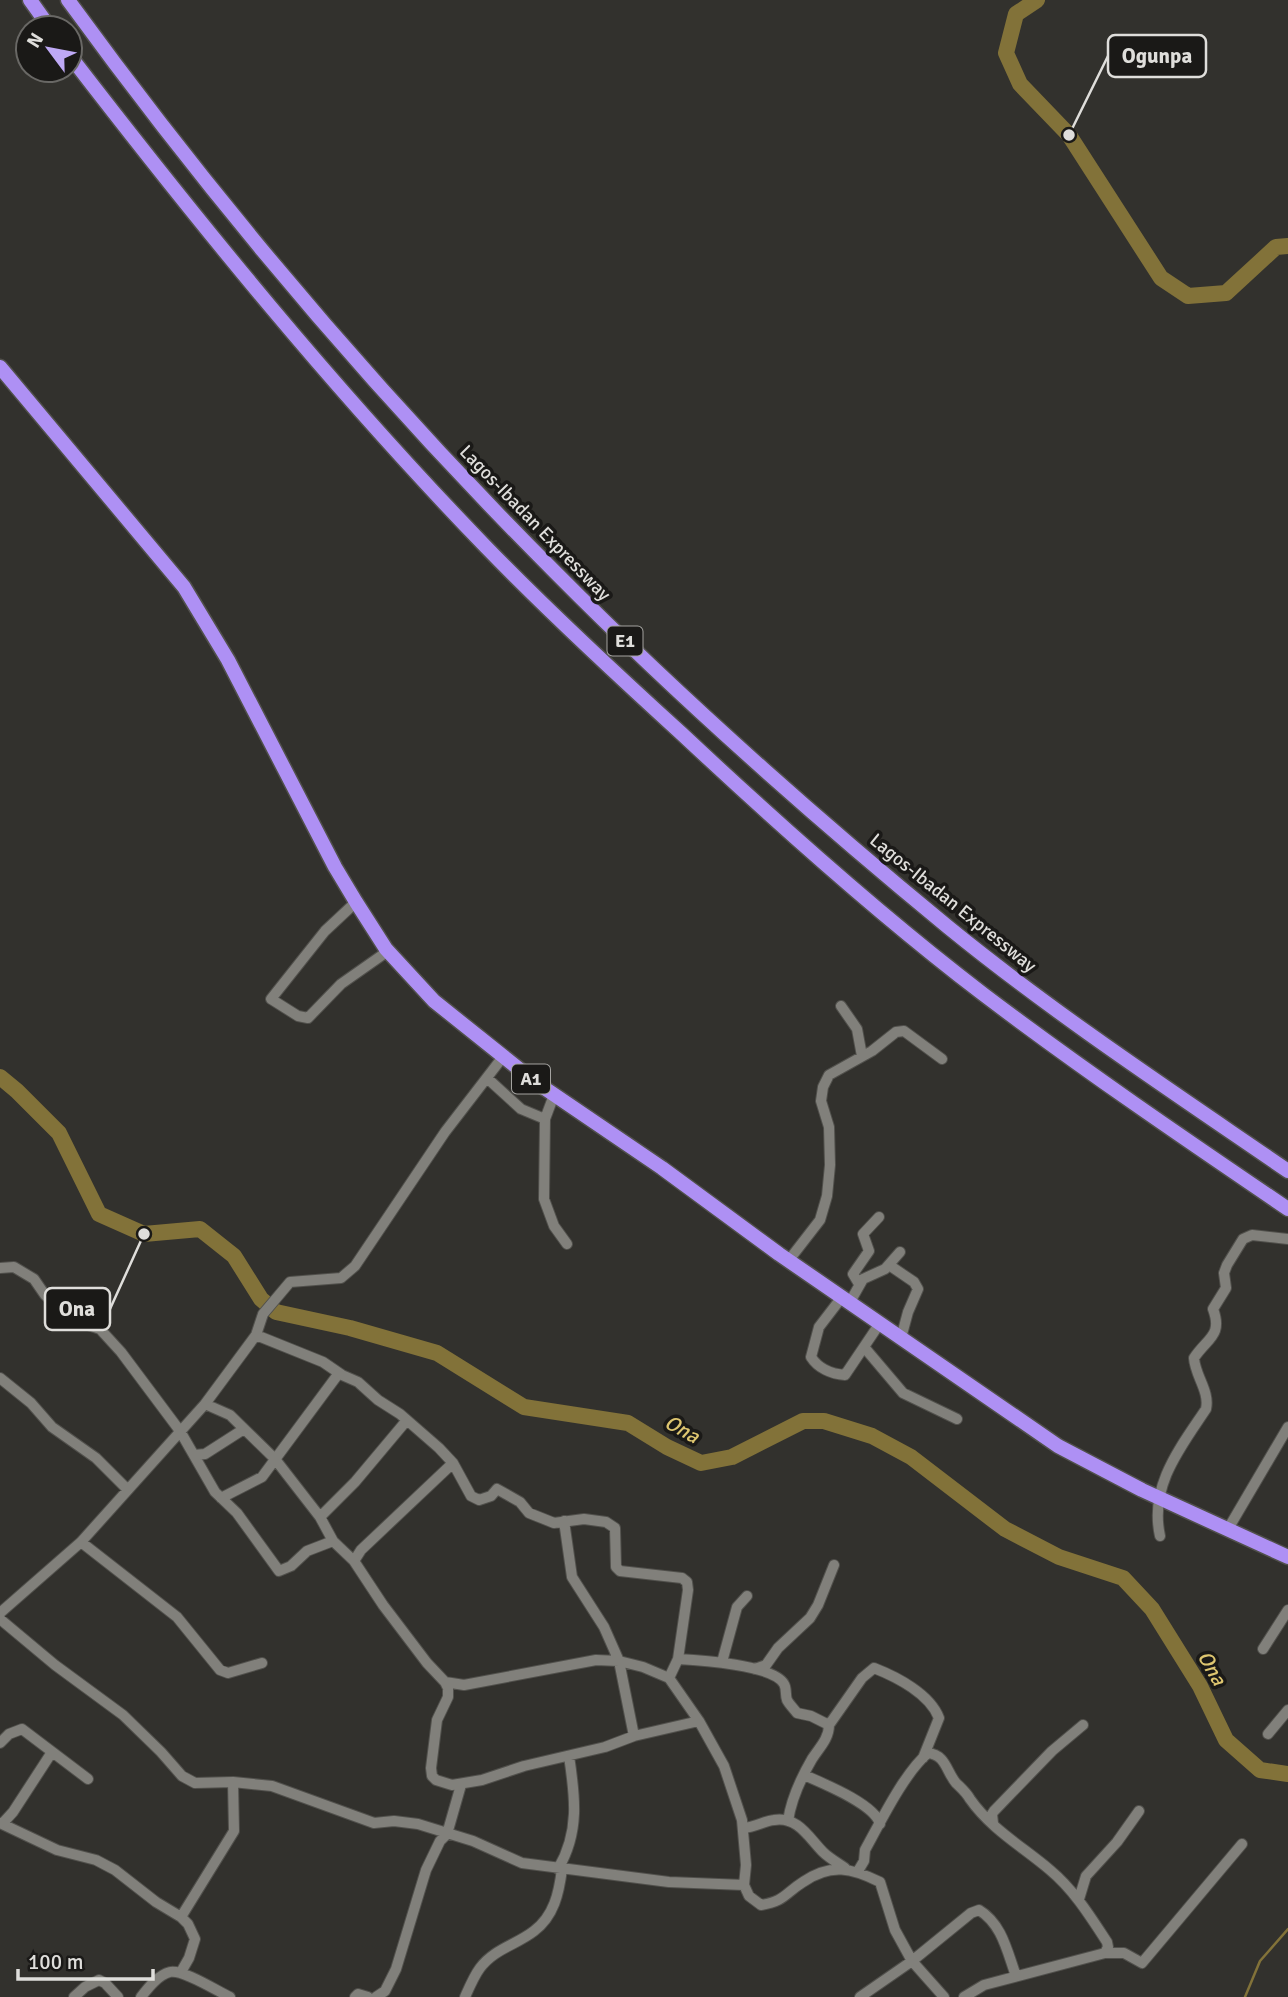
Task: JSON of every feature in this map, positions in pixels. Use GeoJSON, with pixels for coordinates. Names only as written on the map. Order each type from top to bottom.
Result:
{"type":"FeatureCollection","features":[{"type":"Feature","properties":{"kind":"highway","name":"Lagos-Ibadan Expressway"},"geometry":{"type":"LineString","coordinates":[[68,0],[181,149],[316,313],[478,494],[616,633],[739,747],[950,928],[1044,1001],[1288,1171]]}},
{"type":"Feature","properties":{"kind":"highway","name":"E1"},"geometry":{"type":"LineString","coordinates":[[84,74],[192,213],[301,344],[485,546],[614,674],[802,843],[981,993],[1288,1209]]}},
{"type":"Feature","properties":{"kind":"highway","name":"A1"},"geometry":{"type":"LineString","coordinates":[[0,368],[184,587],[228,660],[335,867],[356,902],[388,951],[434,1001],[502,1058],[1058,1446],[1158,1497],[1288,1557]]}},
{"type":"Feature","properties":{"kind":"street"},"geometry":{"type":"LineString","coordinates":[[356,902],[325,931],[271,999],[298,1016],[308,1018],[341,984],[388,951]]}},
{"type":"Feature","properties":{"kind":"street"},"geometry":{"type":"LineString","coordinates":[[841,1006],[857,1029],[862,1056]]}},
{"type":"Feature","properties":{"kind":"street"},"geometry":{"type":"LineString","coordinates":[[789,1260],[820,1220],[827,1196],[830,1166],[829,1127],[821,1101],[822,1087],[829,1075],[872,1051],[896,1032],[904,1031],[942,1059]]}},
{"type":"Feature","properties":{"kind":"street"},"geometry":{"type":"LineString","coordinates":[[502,1058],[445,1132],[355,1266],[341,1278],[290,1282],[262,1314],[256,1335],[205,1404],[81,1542],[1,1613],[55,1665],[123,1715],[182,1776],[195,1783],[233,1782],[272,1786],[374,1823],[394,1821],[418,1824],[473,1841],[522,1863],[669,1882],[744,1885]]}},
{"type":"Feature","properties":{"kind":"street"},"geometry":{"type":"LineString","coordinates":[[487,1078],[521,1109],[545,1119]]}},
{"type":"Feature","properties":{"kind":"street"},"geometry":{"type":"LineString","coordinates":[[554,1095],[545,1119],[544,1199],[554,1226],[567,1244]]}},
{"type":"Feature","properties":{"kind":"street"},"geometry":{"type":"LineString","coordinates":[[859,1284],[853,1274],[869,1251],[863,1234],[879,1217]]}},
{"type":"Feature","properties":{"kind":"street"},"geometry":{"type":"LineString","coordinates":[[1160,1536],[1157,1520],[1158,1497],[1169,1467],[1206,1409],[1208,1400],[1195,1368],[1194,1358],[1216,1332],[1218,1322],[1213,1309],[1226,1288],[1224,1273],[1227,1265],[1243,1239],[1252,1235],[1288,1239]]}},
{"type":"Feature","properties":{"kind":"street"},"geometry":{"type":"LineString","coordinates":[[880,1323],[853,1367],[845,1375],[837,1375],[816,1366],[811,1357],[819,1327],[863,1279],[885,1269],[900,1252]]}},
{"type":"Feature","properties":{"kind":"street"},"geometry":{"type":"LineString","coordinates":[[889,1265],[914,1282],[918,1289],[908,1311],[901,1338]]}},
{"type":"Feature","properties":{"kind":"street"},"geometry":{"type":"LineString","coordinates":[[0,1268],[14,1267],[34,1279],[45,1295],[74,1320],[100,1329],[139,1374],[180,1431],[215,1492],[237,1514],[278,1571],[291,1566],[307,1551],[333,1541]]}},
{"type":"Feature","properties":{"kind":"street"},"geometry":{"type":"LineString","coordinates":[[256,1335],[323,1362],[358,1382],[407,1420],[453,1463],[471,1496],[478,1500],[491,1496],[497,1489],[520,1502],[529,1513],[554,1523],[584,1520],[611,1524],[615,1528],[616,1567],[620,1571],[682,1578],[687,1582],[678,1659],[668,1678]]}},
{"type":"Feature","properties":{"kind":"street"},"geometry":{"type":"LineString","coordinates":[[864,1347],[903,1394],[957,1419]]}},
{"type":"Feature","properties":{"kind":"street"},"geometry":{"type":"LineString","coordinates":[[221,1499],[262,1477],[339,1373]]}},
{"type":"Feature","properties":{"kind":"street"},"geometry":{"type":"LineString","coordinates":[[0,1378],[31,1403],[52,1427],[96,1458],[127,1489]]}},
{"type":"Feature","properties":{"kind":"street"},"geometry":{"type":"LineString","coordinates":[[205,1404],[230,1415],[275,1459],[320,1517],[333,1541],[354,1561],[383,1605],[445,1682],[448,1697],[437,1720],[430,1768],[436,1780],[461,1785],[605,1747],[634,1736],[699,1721]]}},
{"type":"Feature","properties":{"kind":"street"},"geometry":{"type":"LineString","coordinates":[[320,1517],[355,1482],[407,1420]]}},
{"type":"Feature","properties":{"kind":"street"},"geometry":{"type":"LineString","coordinates":[[1228,1529],[1288,1427]]}},
{"type":"Feature","properties":{"kind":"street"},"geometry":{"type":"LineString","coordinates":[[194,1455],[205,1454],[244,1429]]}},
{"type":"Feature","properties":{"kind":"street"},"geometry":{"type":"LineString","coordinates":[[354,1561],[361,1550],[453,1463]]}},
{"type":"Feature","properties":{"kind":"street"},"geometry":{"type":"LineString","coordinates":[[564,1521],[572,1577],[604,1627],[619,1661],[634,1736]]}},
{"type":"Feature","properties":{"kind":"street"},"geometry":{"type":"LineString","coordinates":[[81,1542],[177,1617],[220,1670],[228,1673],[262,1663]]}},
{"type":"Feature","properties":{"kind":"street"},"geometry":{"type":"LineString","coordinates":[[755,1669],[766,1665],[778,1648],[810,1618],[834,1565]]}},
{"type":"Feature","properties":{"kind":"street"},"geometry":{"type":"LineString","coordinates":[[722,1662],[737,1607],[747,1596]]}},
{"type":"Feature","properties":{"kind":"street"},"geometry":{"type":"LineString","coordinates":[[1263,1649],[1288,1610]]}},
{"type":"Feature","properties":{"kind":"street"},"geometry":{"type":"LineString","coordinates":[[678,1659],[722,1662],[780,1678],[785,1684],[787,1701],[797,1713],[830,1725]]}},
{"type":"Feature","properties":{"kind":"street"},"geometry":{"type":"LineString","coordinates":[[445,1682],[464,1685],[596,1660],[619,1661],[643,1667],[668,1678],[699,1721],[724,1766],[743,1828],[746,1865],[744,1885],[749,1896],[761,1905],[777,1902],[819,1873],[845,1868]]}},
{"type":"Feature","properties":{"kind":"street"},"geometry":{"type":"LineString","coordinates":[[788,1821],[790,1805],[804,1775],[829,1734],[830,1725],[862,1678],[874,1668],[914,1690],[935,1707],[939,1718],[923,1758],[865,1850],[864,1861],[858,1871]]}},
{"type":"Feature","properties":{"kind":"street"},"geometry":{"type":"LineString","coordinates":[[1268,1734],[1288,1710]]}},
{"type":"Feature","properties":{"kind":"street"},"geometry":{"type":"LineString","coordinates":[[993,1823],[994,1811],[1052,1751],[1083,1725]]}},
{"type":"Feature","properties":{"kind":"street"},"geometry":{"type":"LineString","coordinates":[[0,1743],[9,1734],[22,1729],[88,1779]]}},
{"type":"Feature","properties":{"kind":"street"},"geometry":{"type":"LineString","coordinates":[[52,1752],[13,1812],[1,1823],[57,1850],[96,1860],[115,1870],[156,1902],[181,1917],[188,1924],[195,1939],[181,1972]]}},
{"type":"Feature","properties":{"kind":"street"},"geometry":{"type":"LineString","coordinates":[[923,1758],[928,1753],[944,1760],[956,1782],[982,1813],[1000,1831],[1052,1871],[1079,1899],[1107,1942],[1105,1953]]}},
{"type":"Feature","properties":{"kind":"street"},"geometry":{"type":"LineString","coordinates":[[465,1997],[479,1969],[485,1963],[502,1949],[534,1931],[551,1913],[559,1894],[560,1869],[573,1837],[576,1800],[569,1756]]}},
{"type":"Feature","properties":{"kind":"street"},"geometry":{"type":"LineString","coordinates":[[804,1775],[845,1794],[869,1809],[880,1824]]}},
{"type":"Feature","properties":{"kind":"street"},"geometry":{"type":"LineString","coordinates":[[181,1917],[234,1831],[233,1782]]}},
{"type":"Feature","properties":{"kind":"street"},"geometry":{"type":"LineString","coordinates":[[376,1997],[385,1991],[396,1969],[426,1870],[440,1841],[447,1834],[461,1785]]}},
{"type":"Feature","properties":{"kind":"street"},"geometry":{"type":"LineString","coordinates":[[1079,1899],[1086,1876],[1139,1811]]}},
{"type":"Feature","properties":{"kind":"street"},"geometry":{"type":"LineString","coordinates":[[743,1828],[757,1827],[772,1820],[788,1821],[806,1830],[822,1851],[845,1868],[880,1882],[895,1930],[912,1961],[943,1996],[965,1996],[985,1985],[1105,1953],[1124,1953],[1142,1963],[1242,1844]]}},
{"type":"Feature","properties":{"kind":"street"},"geometry":{"type":"LineString","coordinates":[[860,1997],[912,1961],[971,1913],[979,1910],[991,1917],[1000,1932],[1016,1976]]}},
{"type":"Feature","properties":{"kind":"street"},"geometry":{"type":"LineString","coordinates":[[141,1997],[152,1983],[169,1972],[181,1972],[224,1995]]}},
{"type":"Feature","properties":{"kind":"street"},"geometry":{"type":"LineString","coordinates":[[74,1997],[99,1980],[118,1997]]}},
{"type":"Feature","properties":{"kind":"street"},"geometry":{"type":"LineString","coordinates":[[355,1997],[358,1994],[368,1997]]}},
{"type":"Feature","properties":{"kind":"waterway"},"geometry":{"type":"LineString","coordinates":[[1037,0],[1016,14],[1006,53],[1020,84],[1069,135],[1161,278],[1188,296],[1226,293],[1276,247],[1288,246]]}},
{"type":"Feature","properties":{"kind":"waterway","name":"Ona"},"geometry":{"type":"LineString","coordinates":[[0,1077],[59,1133],[99,1214],[144,1234],[200,1229],[234,1256],[261,1299],[276,1312],[350,1328],[437,1353],[524,1407],[628,1423],[667,1447],[701,1463],[732,1457],[803,1421],[824,1421],[872,1436],[911,1457],[1005,1529],[1059,1557],[1123,1578],[1152,1609],[1200,1686],[1226,1740],[1260,1770],[1288,1774]]}},
{"type":"Feature","properties":{"kind":"waterway"},"geometry":{"type":"LineString","coordinates":[[1245,1997],[1260,1961],[1288,1929]]}},
{"type":"Feature","properties":{"kind":"place","name":"Ogunpa"},"geometry":{"type":"Point","coordinates":[1069,135]}},
{"type":"Feature","properties":{"kind":"place","name":"Ona"},"geometry":{"type":"Point","coordinates":[144,1234]}}]}
